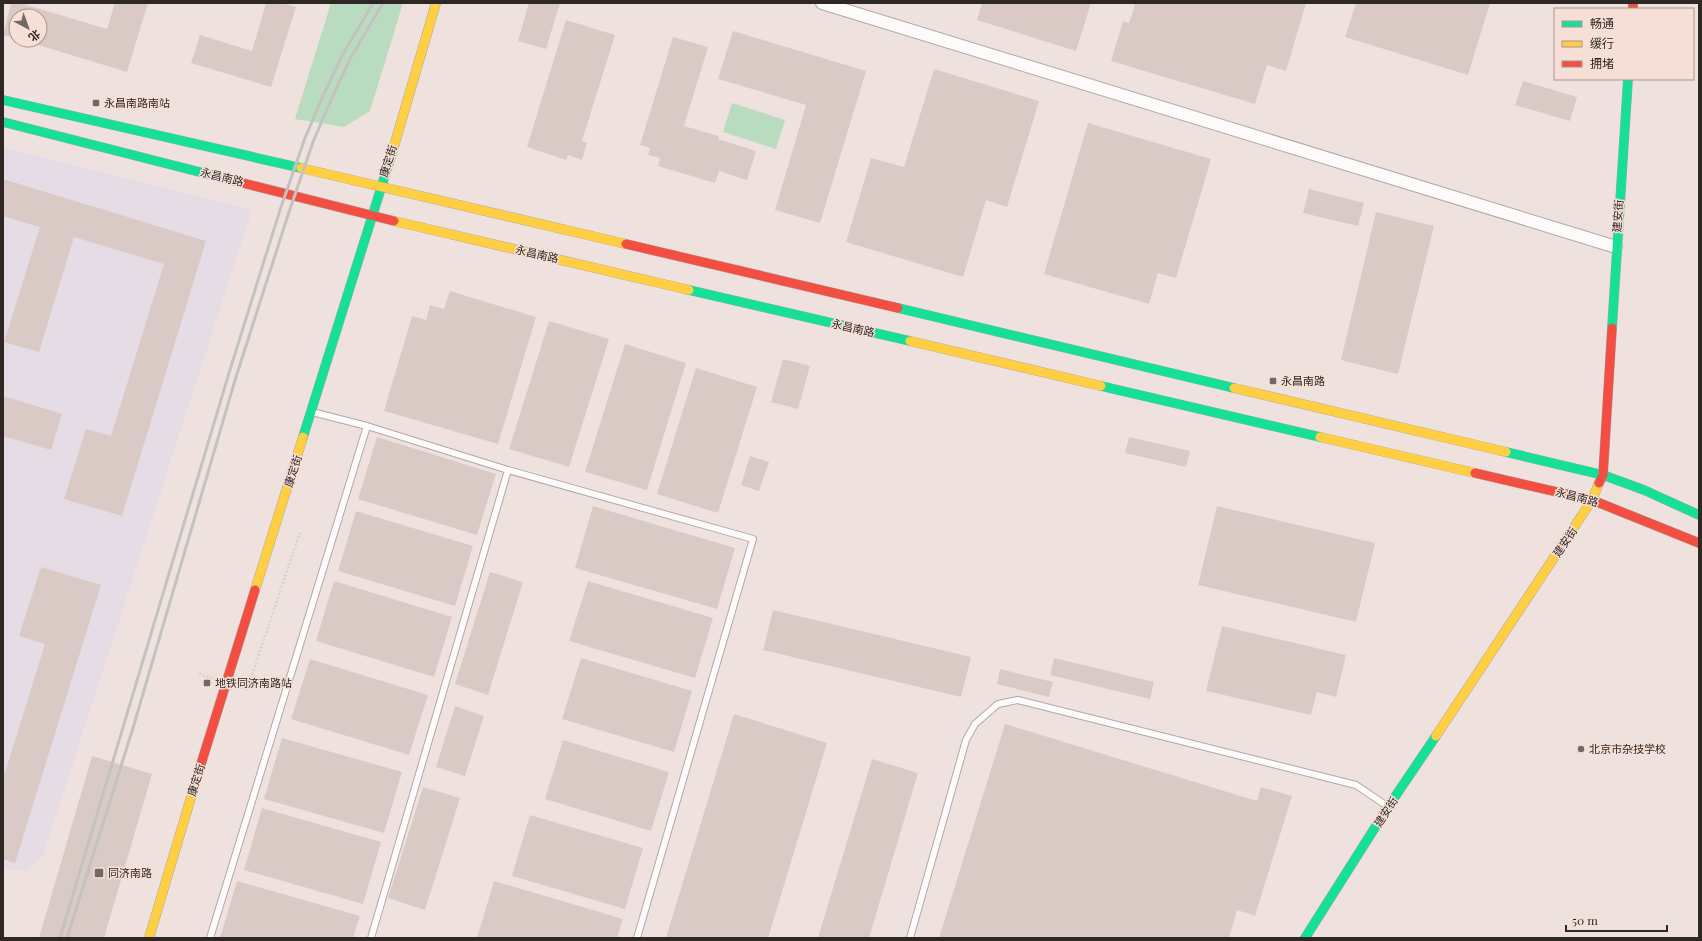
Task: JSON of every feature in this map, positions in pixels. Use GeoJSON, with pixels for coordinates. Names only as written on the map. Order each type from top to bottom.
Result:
{"type":"FeatureCollection","features":[{"type":"Feature","properties":{"kind":"street","name":"康定街"},"geometry":{"type":"LineString","coordinates":[[149,938],[223,690],[373,216],[436,3]]}},
{"type":"Feature","properties":{"kind":"street"},"geometry":{"type":"LineString","coordinates":[[822,3],[1616,247]]}},
{"type":"Feature","properties":{"kind":"street","name":"建安街"},"geometry":{"type":"LineString","coordinates":[[1305,938],[1388,807],[1592,500],[1602,474],[1628,80]]}},
{"type":"Feature","properties":{"kind":"street"},"geometry":{"type":"LineString","coordinates":[[3,100],[381,186],[1602,474],[1644,490],[1699,514]]}},
{"type":"Feature","properties":{"kind":"street","name":"永昌南路"},"geometry":{"type":"LineString","coordinates":[[3,122],[373,216],[1592,500],[1699,543]]}},
{"type":"Feature","properties":{"kind":"lane"},"geometry":{"type":"LineString","coordinates":[[312,412],[367,426],[508,470],[753,539],[637,938]]}},
{"type":"Feature","properties":{"kind":"lane"},"geometry":{"type":"LineString","coordinates":[[210,938],[367,426]]}},
{"type":"Feature","properties":{"kind":"lane"},"geometry":{"type":"LineString","coordinates":[[371,938],[508,470]]}},
{"type":"Feature","properties":{"kind":"lane"},"geometry":{"type":"LineString","coordinates":[[910,938],[966,740],[975,724],[998,704],[1018,700],[1356,785],[1388,807]]}},
{"type":"Feature","properties":{"kind":"path"},"geometry":{"type":"LineString","coordinates":[[199,674],[247,690],[300,532]]}},
{"type":"Feature","properties":{"kind":"shaded area"},"geometry":{"type":"Polygon","coordinates":[[[3,147],[252,210],[43,856],[27,871],[3,868],[3,147]]]}},
{"type":"Feature","properties":{"kind":"green space"},"geometry":{"type":"Polygon","coordinates":[[[331,3],[403,3],[370,111],[344,127],[295,119],[331,3]]]}},
{"type":"Feature","properties":{"kind":"green space"},"geometry":{"type":"Polygon","coordinates":[[[732,103],[785,120],[776,149],[723,132],[732,103]]]}},
{"type":"Feature","properties":{"kind":"building"},"geometry":{"type":"Polygon","coordinates":[[[11,3],[20,3],[37,8],[10,8],[11,3]]]}},
{"type":"Feature","properties":{"kind":"building"},"geometry":{"type":"Polygon","coordinates":[[[115,3],[148,3],[127,72],[48,48],[48,11],[107,29],[115,3]]]}},
{"type":"Feature","properties":{"kind":"building"},"geometry":{"type":"Polygon","coordinates":[[[266,3],[282,3],[296,7],[271,87],[191,63],[200,35],[252,51],[266,3]]]}},
{"type":"Feature","properties":{"kind":"building"},"geometry":{"type":"Polygon","coordinates":[[[529,3],[560,3],[546,49],[518,41],[529,3]]]}},
{"type":"Feature","properties":{"kind":"building"},"geometry":{"type":"Polygon","coordinates":[[[982,3],[1091,3],[1076,51],[977,20],[982,3]]]}},
{"type":"Feature","properties":{"kind":"building"},"geometry":{"type":"Polygon","coordinates":[[[1128,3],[1306,3],[1286,71],[1267,65],[1255,104],[1111,61],[1123,21],[1129,23],[1135,5],[1128,3]]]}},
{"type":"Feature","properties":{"kind":"building"},"geometry":{"type":"Polygon","coordinates":[[[1356,3],[1490,3],[1468,75],[1345,37],[1356,3]]]}},
{"type":"Feature","properties":{"kind":"building"},"geometry":{"type":"Polygon","coordinates":[[[8,15],[8,36],[3,35],[8,15]]]}},
{"type":"Feature","properties":{"kind":"building"},"geometry":{"type":"Polygon","coordinates":[[[566,20],[615,35],[582,141],[587,143],[582,160],[568,155],[566,160],[527,147],[566,20]]]}},
{"type":"Feature","properties":{"kind":"building"},"geometry":{"type":"Polygon","coordinates":[[[733,31],[866,71],[820,223],[775,210],[806,105],[718,79],[733,31]]]}},
{"type":"Feature","properties":{"kind":"building"},"geometry":{"type":"Polygon","coordinates":[[[673,37],[708,47],[684,126],[719,136],[718,139],[756,151],[747,180],[719,171],[715,183],[658,166],[660,158],[648,155],[650,148],[640,145],[673,37]]]}},
{"type":"Feature","properties":{"kind":"building"},"geometry":{"type":"Polygon","coordinates":[[[934,69],[1039,101],[1007,207],[986,200],[963,277],[846,242],[871,158],[904,167],[934,69]]]}},
{"type":"Feature","properties":{"kind":"building"},"geometry":{"type":"Polygon","coordinates":[[[1523,81],[1577,97],[1570,121],[1515,105],[1523,81]]]}},
{"type":"Feature","properties":{"kind":"building"},"geometry":{"type":"Polygon","coordinates":[[[1088,123],[1211,159],[1176,278],[1158,273],[1149,304],[1044,274],[1088,123]]]}},
{"type":"Feature","properties":{"kind":"building"},"geometry":{"type":"Polygon","coordinates":[[[3,179],[206,241],[122,516],[64,499],[86,429],[111,436],[164,264],[74,237],[39,352],[4,342],[40,227],[3,216],[3,179]]]}},
{"type":"Feature","properties":{"kind":"building"},"geometry":{"type":"Polygon","coordinates":[[[1309,189],[1364,203],[1358,226],[1303,213],[1309,189]]]}},
{"type":"Feature","properties":{"kind":"building"},"geometry":{"type":"Polygon","coordinates":[[[1376,212],[1434,226],[1398,374],[1341,360],[1376,212]]]}},
{"type":"Feature","properties":{"kind":"building"},"geometry":{"type":"Polygon","coordinates":[[[450,291],[536,317],[498,444],[384,411],[412,316],[426,320],[430,305],[444,309],[450,291]]]}},
{"type":"Feature","properties":{"kind":"building"},"geometry":{"type":"Polygon","coordinates":[[[549,321],[609,339],[569,467],[509,449],[549,321]]]}},
{"type":"Feature","properties":{"kind":"building"},"geometry":{"type":"Polygon","coordinates":[[[625,344],[686,363],[647,490],[585,472],[625,344]]]}},
{"type":"Feature","properties":{"kind":"building"},"geometry":{"type":"Polygon","coordinates":[[[783,359],[810,366],[798,409],[771,402],[783,359]]]}},
{"type":"Feature","properties":{"kind":"building"},"geometry":{"type":"Polygon","coordinates":[[[696,368],[757,387],[718,513],[657,494],[696,368]]]}},
{"type":"Feature","properties":{"kind":"building"},"geometry":{"type":"Polygon","coordinates":[[[3,396],[62,414],[51,450],[3,436],[3,396]]]}},
{"type":"Feature","properties":{"kind":"building"},"geometry":{"type":"Polygon","coordinates":[[[377,437],[496,474],[477,535],[358,499],[377,437]]]}},
{"type":"Feature","properties":{"kind":"building"},"geometry":{"type":"Polygon","coordinates":[[[1129,437],[1190,451],[1186,467],[1125,453],[1129,437]]]}},
{"type":"Feature","properties":{"kind":"building"},"geometry":{"type":"Polygon","coordinates":[[[750,456],[769,462],[759,491],[741,485],[750,456]]]}},
{"type":"Feature","properties":{"kind":"building"},"geometry":{"type":"Polygon","coordinates":[[[593,506],[735,548],[717,609],[575,568],[593,506]]]}},
{"type":"Feature","properties":{"kind":"building"},"geometry":{"type":"Polygon","coordinates":[[[1217,506],[1375,543],[1356,622],[1198,585],[1217,506]]]}},
{"type":"Feature","properties":{"kind":"building"},"geometry":{"type":"Polygon","coordinates":[[[356,511],[473,546],[455,606],[338,571],[356,511]]]}},
{"type":"Feature","properties":{"kind":"building"},"geometry":{"type":"Polygon","coordinates":[[[41,567],[101,585],[15,863],[3,859],[3,779],[45,644],[19,636],[41,567]]]}},
{"type":"Feature","properties":{"kind":"building"},"geometry":{"type":"Polygon","coordinates":[[[490,572],[523,582],[488,695],[455,684],[490,572]]]}},
{"type":"Feature","properties":{"kind":"building"},"geometry":{"type":"Polygon","coordinates":[[[334,581],[452,617],[434,677],[316,641],[334,581]]]}},
{"type":"Feature","properties":{"kind":"building"},"geometry":{"type":"Polygon","coordinates":[[[588,581],[713,618],[695,678],[569,641],[588,581]]]}},
{"type":"Feature","properties":{"kind":"building"},"geometry":{"type":"Polygon","coordinates":[[[773,610],[971,657],[961,697],[763,650],[773,610]]]}},
{"type":"Feature","properties":{"kind":"building"},"geometry":{"type":"Polygon","coordinates":[[[1222,626],[1346,655],[1336,697],[1317,692],[1311,715],[1206,691],[1222,626]]]}},
{"type":"Feature","properties":{"kind":"building"},"geometry":{"type":"Polygon","coordinates":[[[581,658],[692,691],[674,752],[562,719],[581,658]]]}},
{"type":"Feature","properties":{"kind":"building"},"geometry":{"type":"Polygon","coordinates":[[[1054,658],[1154,682],[1150,699],[1050,675],[1054,658]]]}},
{"type":"Feature","properties":{"kind":"building"},"geometry":{"type":"Polygon","coordinates":[[[310,659],[428,695],[409,755],[291,719],[310,659]]]}},
{"type":"Feature","properties":{"kind":"building"},"geometry":{"type":"Polygon","coordinates":[[[1000,669],[1053,682],[1049,697],[997,684],[1000,669]]]}},
{"type":"Feature","properties":{"kind":"building"},"geometry":{"type":"Polygon","coordinates":[[[455,706],[484,716],[465,776],[436,767],[455,706]]]}},
{"type":"Feature","properties":{"kind":"building"},"geometry":{"type":"Polygon","coordinates":[[[734,714],[827,743],[768,938],[666,938],[734,714]]]}},
{"type":"Feature","properties":{"kind":"building"},"geometry":{"type":"Polygon","coordinates":[[[1005,724],[1257,801],[1261,787],[1292,796],[1255,916],[1237,910],[1229,938],[939,938],[1005,724]]]}},
{"type":"Feature","properties":{"kind":"building"},"geometry":{"type":"Polygon","coordinates":[[[282,738],[402,772],[384,833],[264,799],[282,738]]]}},
{"type":"Feature","properties":{"kind":"building"},"geometry":{"type":"Polygon","coordinates":[[[563,740],[669,772],[651,831],[545,799],[563,740]]]}},
{"type":"Feature","properties":{"kind":"building"},"geometry":{"type":"Polygon","coordinates":[[[92,756],[152,774],[104,938],[39,938],[92,756]]]}},
{"type":"Feature","properties":{"kind":"building"},"geometry":{"type":"Polygon","coordinates":[[[872,759],[918,773],[869,938],[818,938],[872,759]]]}},
{"type":"Feature","properties":{"kind":"building"},"geometry":{"type":"Polygon","coordinates":[[[423,787],[460,798],[425,910],[388,898],[423,787]]]}},
{"type":"Feature","properties":{"kind":"building"},"geometry":{"type":"Polygon","coordinates":[[[262,808],[381,842],[363,904],[244,870],[262,808]]]}},
{"type":"Feature","properties":{"kind":"building"},"geometry":{"type":"Polygon","coordinates":[[[530,815],[643,848],[625,909],[512,876],[530,815]]]}},
{"type":"Feature","properties":{"kind":"building"},"geometry":{"type":"Polygon","coordinates":[[[237,881],[360,916],[353,938],[220,938],[237,881]]]}},
{"type":"Feature","properties":{"kind":"building"},"geometry":{"type":"Polygon","coordinates":[[[494,881],[623,919],[617,938],[477,938],[494,881]]]}},
{"type":"Feature","properties":{"kind":"railway"},"geometry":{"type":"LineString","coordinates":[[60,938],[229,373],[280,210],[305,138],[323,96],[342,56],[373,3]]}},
{"type":"Feature","properties":{"kind":"railway"},"geometry":{"type":"LineString","coordinates":[[67,938],[133,728],[236,377],[289,212],[313,142],[331,100],[350,59],[383,3]]}},
{"type":"Feature","properties":{"kind":"traffic: fast"},"geometry":{"type":"LineString","coordinates":[[1612,328],[1628,80]]}},
{"type":"Feature","properties":{"kind":"traffic: fast"},"geometry":{"type":"LineString","coordinates":[[3,100],[301,168]]}},
{"type":"Feature","properties":{"kind":"traffic: fast"},"geometry":{"type":"LineString","coordinates":[[3,122],[235,181]]}},
{"type":"Feature","properties":{"kind":"traffic: fast"},"geometry":{"type":"LineString","coordinates":[[303,437],[392,153]]}},
{"type":"Feature","properties":{"kind":"traffic: fast"},"geometry":{"type":"LineString","coordinates":[[689,290],[910,341]]}},
{"type":"Feature","properties":{"kind":"traffic: fast"},"geometry":{"type":"LineString","coordinates":[[898,308],[1234,388]]}},
{"type":"Feature","properties":{"kind":"traffic: fast"},"geometry":{"type":"LineString","coordinates":[[1101,386],[1320,437]]}},
{"type":"Feature","properties":{"kind":"traffic: fast"},"geometry":{"type":"LineString","coordinates":[[1506,452],[1603,475],[1644,490],[1699,515]]}},
{"type":"Feature","properties":{"kind":"traffic: fast"},"geometry":{"type":"LineString","coordinates":[[1305,938],[1388,807],[1436,736]]}},
{"type":"Feature","properties":{"kind":"traffic: slow"},"geometry":{"type":"LineString","coordinates":[[392,153],[436,3]]}},
{"type":"Feature","properties":{"kind":"traffic: slow"},"geometry":{"type":"LineString","coordinates":[[301,168],[626,244]]}},
{"type":"Feature","properties":{"kind":"traffic: slow"},"geometry":{"type":"LineString","coordinates":[[394,221],[689,290]]}},
{"type":"Feature","properties":{"kind":"traffic: slow"},"geometry":{"type":"LineString","coordinates":[[910,341],[1101,386]]}},
{"type":"Feature","properties":{"kind":"traffic: slow"},"geometry":{"type":"LineString","coordinates":[[1234,388],[1506,452]]}},
{"type":"Feature","properties":{"kind":"traffic: slow"},"geometry":{"type":"LineString","coordinates":[[255,590],[303,437]]}},
{"type":"Feature","properties":{"kind":"traffic: slow"},"geometry":{"type":"LineString","coordinates":[[1320,437],[1475,473]]}},
{"type":"Feature","properties":{"kind":"traffic: slow"},"geometry":{"type":"LineString","coordinates":[[1436,736],[1592,500],[1599,483]]}},
{"type":"Feature","properties":{"kind":"traffic: slow"},"geometry":{"type":"LineString","coordinates":[[149,938],[201,764]]}},
{"type":"Feature","properties":{"kind":"traffic: jam"},"geometry":{"type":"LineString","coordinates":[[1633,3],[1633,8]]}},
{"type":"Feature","properties":{"kind":"traffic: jam"},"geometry":{"type":"LineString","coordinates":[[235,181],[394,221]]}},
{"type":"Feature","properties":{"kind":"traffic: jam"},"geometry":{"type":"LineString","coordinates":[[626,244],[898,308]]}},
{"type":"Feature","properties":{"kind":"traffic: jam"},"geometry":{"type":"LineString","coordinates":[[1599,483],[1603,475],[1612,328]]}},
{"type":"Feature","properties":{"kind":"traffic: jam"},"geometry":{"type":"LineString","coordinates":[[1475,473],[1592,500],[1699,543]]}},
{"type":"Feature","properties":{"kind":"traffic: jam"},"geometry":{"type":"LineString","coordinates":[[201,764],[255,590]]}},
{"type":"Feature","properties":{"kind":"place","name":"永昌南路南站"},"geometry":{"type":"Point","coordinates":[96,103]}},
{"type":"Feature","properties":{"kind":"place","name":"永昌南路"},"geometry":{"type":"Point","coordinates":[1273,381]}},
{"type":"Feature","properties":{"kind":"place","name":"地铁同济南路站"},"geometry":{"type":"Point","coordinates":[207,683]}},
{"type":"Feature","properties":{"kind":"place","name":"北京市杂技学校"},"geometry":{"type":"Point","coordinates":[1581,749]}},
{"type":"Feature","properties":{"kind":"place","name":"同济南路"},"geometry":{"type":"Point","coordinates":[99,873]}}]}
